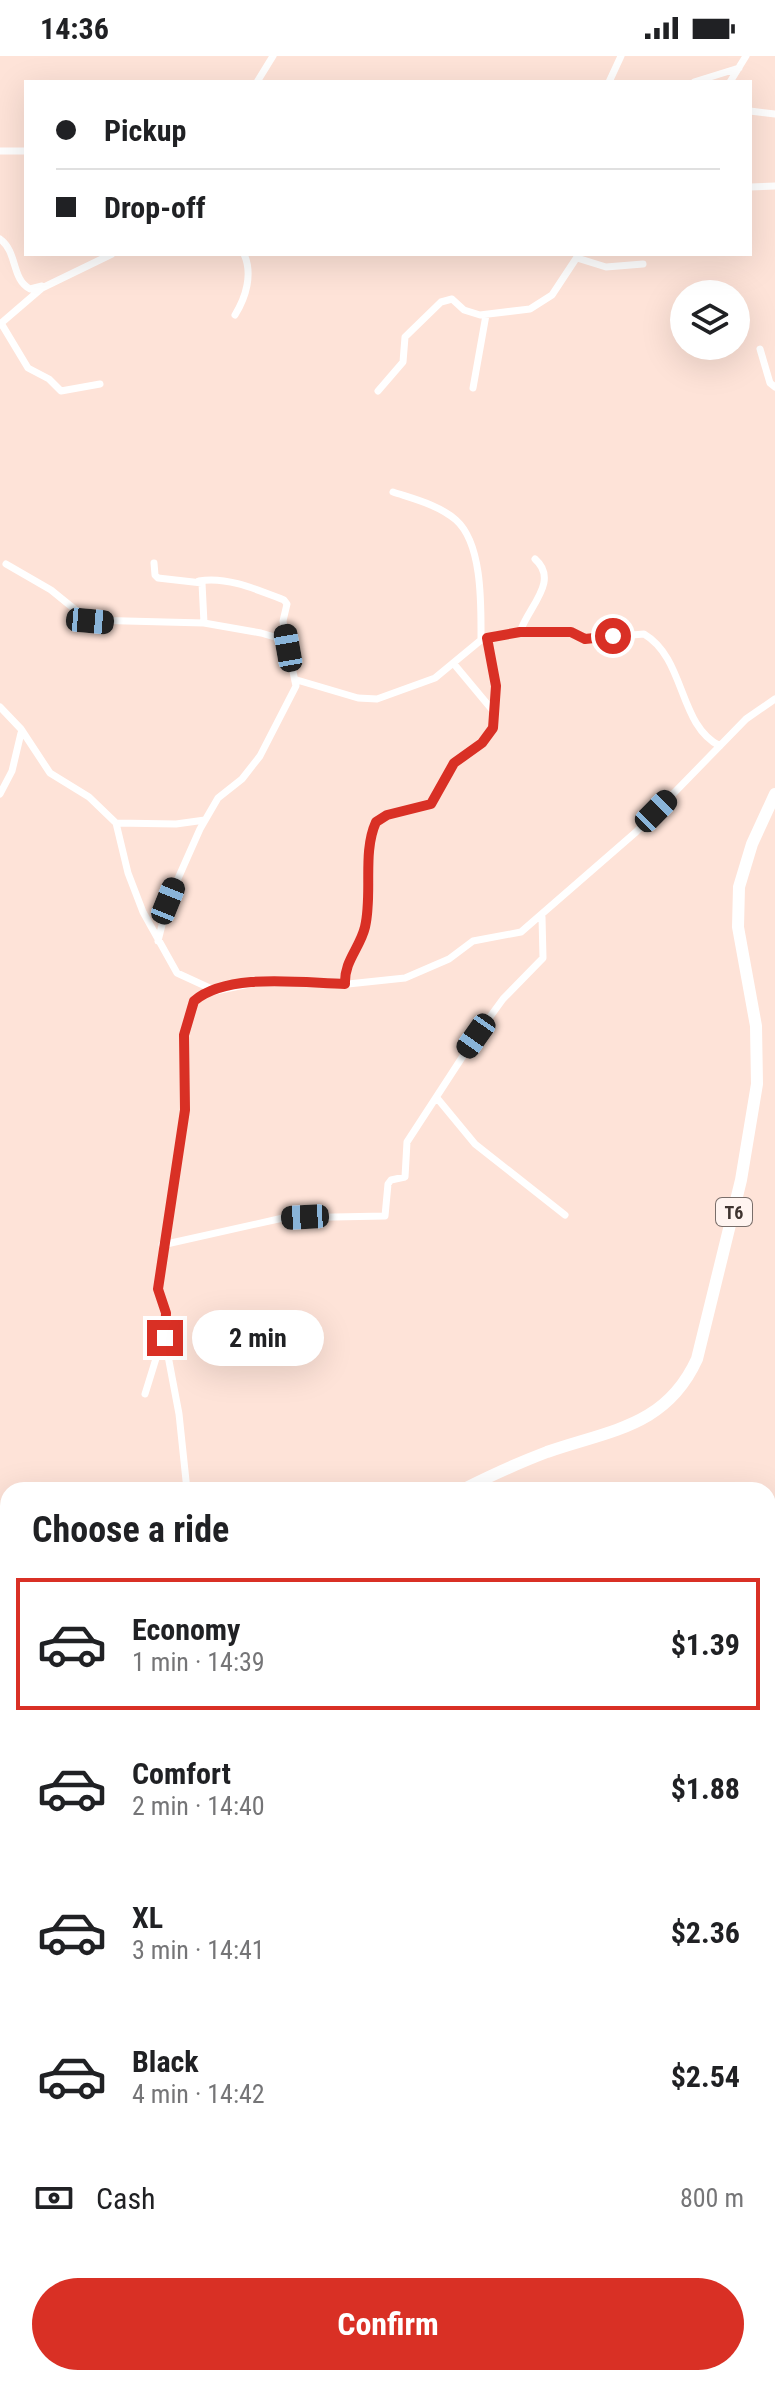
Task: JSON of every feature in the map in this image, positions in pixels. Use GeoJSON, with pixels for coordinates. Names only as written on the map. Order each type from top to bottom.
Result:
{"type":"FeatureCollection","features":[{"type":"Feature","properties":{"kind":"highway","name":"T6"},"geometry":{"type":"LineString","coordinates":[[480,1482],[532,1458],[627,1428],[650,1415],[673,1399],[697,1359],[741,1180],[757,1084],[756,1026],[738,927],[739,887],[752,844],[775,794]]}},
{"type":"Feature","properties":{"kind":"street"},"geometry":{"type":"LineString","coordinates":[[258,80],[273,56]]}},
{"type":"Feature","properties":{"kind":"street"},"geometry":{"type":"LineString","coordinates":[[610,80],[621,56]]}},
{"type":"Feature","properties":{"kind":"street"},"geometry":{"type":"LineString","coordinates":[[731,80],[746,56]]}},
{"type":"Feature","properties":{"kind":"street"},"geometry":{"type":"LineString","coordinates":[[700,80],[739,68]]}},
{"type":"Feature","properties":{"kind":"street"},"geometry":{"type":"LineString","coordinates":[[752,111],[775,114]]}},
{"type":"Feature","properties":{"kind":"street"},"geometry":{"type":"LineString","coordinates":[[0,151],[24,151]]}},
{"type":"Feature","properties":{"kind":"street"},"geometry":{"type":"LineString","coordinates":[[752,187],[775,186]]}},
{"type":"Feature","properties":{"kind":"street"},"geometry":{"type":"LineString","coordinates":[[0,239],[14,255],[18,276],[25,287],[33,289],[108,256]]}},
{"type":"Feature","properties":{"kind":"street"},"geometry":{"type":"LineString","coordinates":[[235,315],[244,298],[249,268],[245,256]]}},
{"type":"Feature","properties":{"kind":"street"},"geometry":{"type":"LineString","coordinates":[[378,391],[403,362],[405,337],[441,302],[452,299],[464,310],[486,315],[515,312],[541,303],[560,286],[578,256],[606,267],[643,264]]}},
{"type":"Feature","properties":{"kind":"street"},"geometry":{"type":"LineString","coordinates":[[46,285],[0,323],[28,368],[49,379],[61,391],[100,384]]}},
{"type":"Feature","properties":{"kind":"street"},"geometry":{"type":"LineString","coordinates":[[473,388],[486,315]]}},
{"type":"Feature","properties":{"kind":"street"},"geometry":{"type":"LineString","coordinates":[[760,349],[770,383],[775,387]]}},
{"type":"Feature","properties":{"kind":"street"},"geometry":{"type":"LineString","coordinates":[[345,984],[346,965],[363,937],[368,915],[370,855],[376,822],[387,815],[431,804],[454,763],[489,737],[494,712],[496,686],[484,639],[479,574],[465,532],[455,519],[430,505],[393,492]]}},
{"type":"Feature","properties":{"kind":"street"},"geometry":{"type":"LineString","coordinates":[[520,632],[545,585],[544,569],[535,559]]}},
{"type":"Feature","properties":{"kind":"street"},"geometry":{"type":"LineString","coordinates":[[154,563],[154,573],[158,578],[217,580],[247,586],[284,600],[287,604],[283,621],[297,680],[260,756],[242,779],[218,798],[205,820],[168,901],[158,941]]}},
{"type":"Feature","properties":{"kind":"street"},"geometry":{"type":"LineString","coordinates":[[6,564],[51,590],[88,620],[204,623],[278,638],[288,648]]}},
{"type":"Feature","properties":{"kind":"street"},"geometry":{"type":"LineString","coordinates":[[199,581],[203,586],[204,623]]}},
{"type":"Feature","properties":{"kind":"street"},"geometry":{"type":"LineString","coordinates":[[297,680],[358,698],[377,699],[427,682],[484,639],[520,632],[571,632],[585,639],[640,634],[648,637],[672,666],[692,713],[706,736],[720,746]]}},
{"type":"Feature","properties":{"kind":"street"},"geometry":{"type":"LineString","coordinates":[[454,664],[494,712]]}},
{"type":"Feature","properties":{"kind":"street"},"geometry":{"type":"LineString","coordinates":[[186,1482],[179,1414],[165,1338],[166,1313],[158,1289],[162,1245],[185,1110],[184,1035],[190,1009],[198,997],[259,982],[345,984],[405,978],[449,959],[473,941],[521,932],[542,917],[636,832],[746,719],[775,699]]}},
{"type":"Feature","properties":{"kind":"street"},"geometry":{"type":"LineString","coordinates":[[0,707],[21,730],[50,773],[89,797],[116,823],[128,873],[158,941],[179,976],[216,991]]}},
{"type":"Feature","properties":{"kind":"street"},"geometry":{"type":"LineString","coordinates":[[0,794],[12,771],[21,730]]}},
{"type":"Feature","properties":{"kind":"street"},"geometry":{"type":"LineString","coordinates":[[116,823],[176,824],[205,820]]}},
{"type":"Feature","properties":{"kind":"street"},"geometry":{"type":"LineString","coordinates":[[162,1245],[283,1218],[383,1217],[388,1184],[391,1180],[405,1177],[407,1142],[462,1055],[503,999],[543,958],[542,917]]}},
{"type":"Feature","properties":{"kind":"street"},"geometry":{"type":"LineString","coordinates":[[437,1098],[475,1144],[565,1215]]}},
{"type":"Feature","properties":{"kind":"street"},"geometry":{"type":"LineString","coordinates":[[145,1394],[165,1338]]}},
{"type":"Feature","properties":{"kind":"route"},"geometry":{"type":"LineString","coordinates":[[165,1338],[166,1313],[158,1289],[162,1245],[185,1110],[184,1035],[194,1001],[206,993],[241,984],[345,984],[346,965],[363,937],[368,915],[370,855],[376,822],[387,815],[431,804],[454,763],[489,737],[493,728],[496,686],[487,638],[520,632],[571,632],[585,639],[613,636]]}}]}
